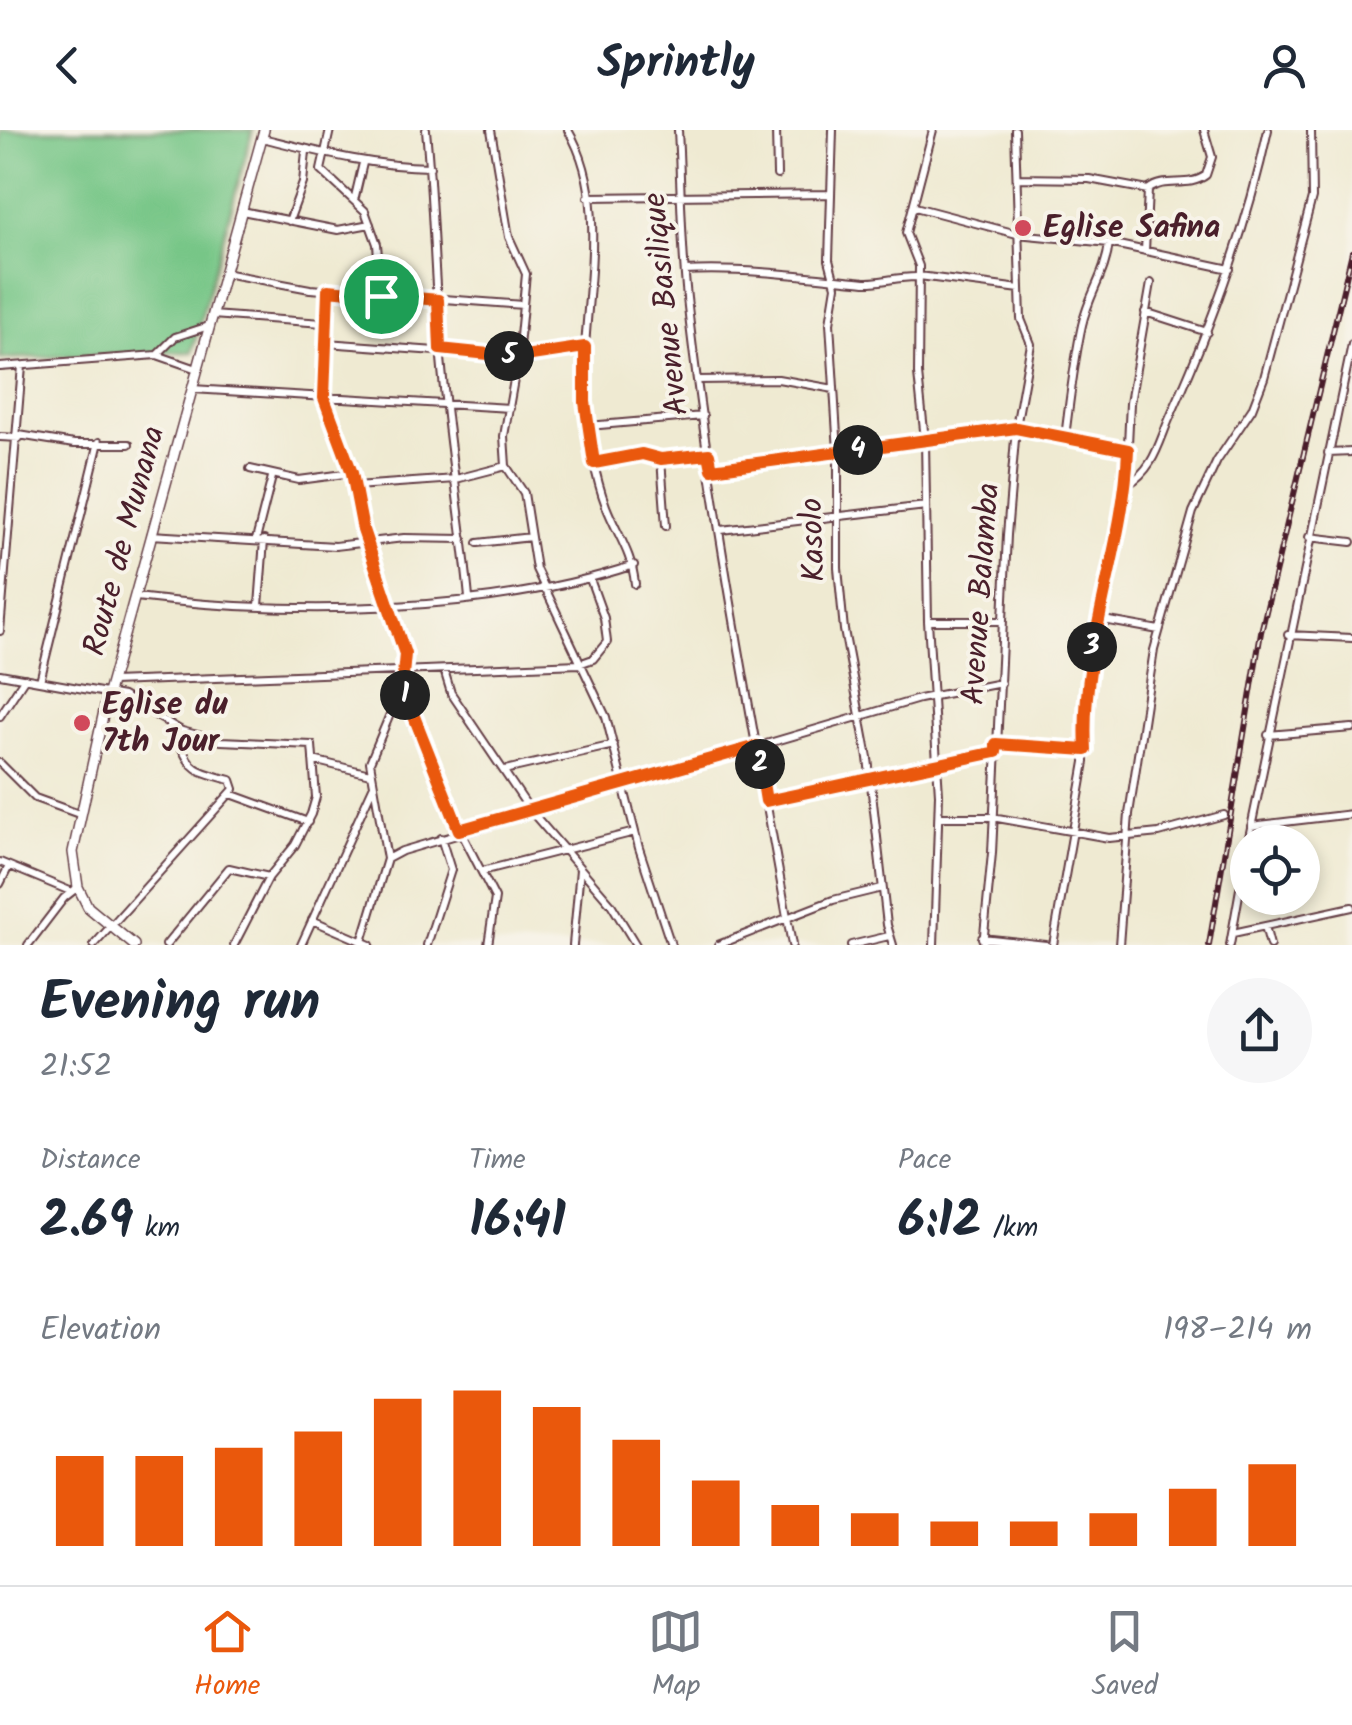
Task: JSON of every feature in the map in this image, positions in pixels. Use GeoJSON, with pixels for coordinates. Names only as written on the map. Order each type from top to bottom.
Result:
{"type":"FeatureCollection","features":[{"type":"Feature","properties":{"kind":"main road","name":"Route de Munana"},"geometry":{"type":"LineString","coordinates":[[74,889],[73,852],[79,814],[110,688],[263,134]]}},
{"type":"Feature","properties":{"kind":"main road"},"geometry":{"type":"LineString","coordinates":[[74,889],[97,918],[133,945]]}},
{"type":"Feature","properties":{"kind":"street"},"geometry":{"type":"LineString","coordinates":[[330,130],[322,156],[322,174],[355,197],[370,224],[378,244],[381,296]]}},
{"type":"Feature","properties":{"kind":"street"},"geometry":{"type":"LineString","coordinates":[[426,130],[440,349],[469,598]]}},
{"type":"Feature","properties":{"kind":"street"},"geometry":{"type":"LineString","coordinates":[[491,130],[510,237],[526,268],[518,357],[504,436],[506,466],[524,493],[545,588],[606,717],[671,945]]}},
{"type":"Feature","properties":{"kind":"street"},"geometry":{"type":"LineString","coordinates":[[568,130],[582,156],[588,197],[588,426],[605,504],[626,542],[634,565],[635,584]]}},
{"type":"Feature","properties":{"kind":"street","name":"Avenue Basilique"},"geometry":{"type":"LineString","coordinates":[[678,130],[685,271],[697,380],[792,945]]}},
{"type":"Feature","properties":{"kind":"street"},"geometry":{"type":"LineString","coordinates":[[776,130],[777,175]]}},
{"type":"Feature","properties":{"kind":"street","name":"Kasolo"},"geometry":{"type":"LineString","coordinates":[[832,130],[829,260],[834,276],[830,324],[844,630],[861,715],[882,888],[893,945]]}},
{"type":"Feature","properties":{"kind":"street"},"geometry":{"type":"LineString","coordinates":[[933,130],[906,233],[918,257],[919,276],[918,374],[925,440],[928,621],[940,818],[934,945]]}},
{"type":"Feature","properties":{"kind":"street","name":"Avenue Balamba"},"geometry":{"type":"LineString","coordinates":[[982,942],[1016,428],[1032,344],[1022,319],[1015,130]]}},
{"type":"Feature","properties":{"kind":"street"},"geometry":{"type":"LineString","coordinates":[[1017,178],[1089,179],[1148,190],[1156,184],[1191,184],[1206,175],[1212,157],[1204,130]]}},
{"type":"Feature","properties":{"kind":"street"},"geometry":{"type":"LineString","coordinates":[[1126,486],[1138,478],[1160,449],[1207,332],[1249,216],[1268,130]]}},
{"type":"Feature","properties":{"kind":"street"},"geometry":{"type":"LineString","coordinates":[[1119,945],[1127,836],[1159,630],[1194,512],[1211,472],[1252,410],[1264,378],[1312,198],[1311,130]]}},
{"type":"Feature","properties":{"kind":"street"},"geometry":{"type":"LineString","coordinates":[[263,134],[322,156],[430,168]]}},
{"type":"Feature","properties":{"kind":"street"},"geometry":{"type":"LineString","coordinates":[[289,221],[303,183],[306,151]]}},
{"type":"Feature","properties":{"kind":"street"},"geometry":{"type":"LineString","coordinates":[[355,197],[364,163]]}},
{"type":"Feature","properties":{"kind":"street"},"geometry":{"type":"LineString","coordinates":[[1145,251],[1148,190]]}},
{"type":"Feature","properties":{"kind":"street"},"geometry":{"type":"LineString","coordinates":[[588,197],[680,199],[831,194]]}},
{"type":"Feature","properties":{"kind":"street"},"geometry":{"type":"LineString","coordinates":[[915,207],[1017,234],[1109,243],[1230,269]]}},
{"type":"Feature","properties":{"kind":"street"},"geometry":{"type":"LineString","coordinates":[[242,211],[338,230],[370,224]]}},
{"type":"Feature","properties":{"kind":"street"},"geometry":{"type":"LineString","coordinates":[[1065,436],[1082,322],[1096,280],[1106,273],[1109,243]]}},
{"type":"Feature","properties":{"kind":"street"},"geometry":{"type":"LineString","coordinates":[[685,271],[834,276],[869,282],[888,276],[919,276],[1020,289]]}},
{"type":"Feature","properties":{"kind":"street"},"geometry":{"type":"LineString","coordinates":[[224,274],[381,296],[523,305]]}},
{"type":"Feature","properties":{"kind":"street"},"geometry":{"type":"LineString","coordinates":[[1053,945],[1086,750],[1086,702],[1098,620],[1126,486],[1130,403],[1151,283]]}},
{"type":"Feature","properties":{"kind":"street"},"geometry":{"type":"LineString","coordinates":[[328,290],[324,398],[352,473],[368,544],[405,654],[402,686],[459,830],[496,906],[488,945]]}},
{"type":"Feature","properties":{"kind":"street"},"geometry":{"type":"LineString","coordinates":[[1144,312],[1207,332]]}},
{"type":"Feature","properties":{"kind":"street"},"geometry":{"type":"LineString","coordinates":[[157,355],[175,337],[211,321],[324,323]]}},
{"type":"Feature","properties":{"kind":"street"},"geometry":{"type":"LineString","coordinates":[[326,343],[518,357],[585,347]]}},
{"type":"Feature","properties":{"kind":"street"},"geometry":{"type":"LineString","coordinates":[[1251,825],[1352,344]]}},
{"type":"Feature","properties":{"kind":"street"},"geometry":{"type":"LineString","coordinates":[[0,366],[157,355],[197,368]]}},
{"type":"Feature","properties":{"kind":"street"},"geometry":{"type":"LineString","coordinates":[[0,631],[22,366]]}},
{"type":"Feature","properties":{"kind":"street"},"geometry":{"type":"LineString","coordinates":[[697,380],[778,379],[834,390]]}},
{"type":"Feature","properties":{"kind":"street"},"geometry":{"type":"LineString","coordinates":[[192,390],[510,408]]}},
{"type":"Feature","properties":{"kind":"street"},"geometry":{"type":"LineString","coordinates":[[588,426],[703,416]]}},
{"type":"Feature","properties":{"kind":"street"},"geometry":{"type":"LineString","coordinates":[[712,469],[1016,428],[1128,450]]}},
{"type":"Feature","properties":{"kind":"street"},"geometry":{"type":"LineString","coordinates":[[0,436],[74,444],[129,444]]}},
{"type":"Feature","properties":{"kind":"street"},"geometry":{"type":"LineString","coordinates":[[40,681],[99,442]]}},
{"type":"Feature","properties":{"kind":"street"},"geometry":{"type":"LineString","coordinates":[[1328,453],[1352,452]]}},
{"type":"Feature","properties":{"kind":"street"},"geometry":{"type":"LineString","coordinates":[[594,463],[642,454],[661,459],[709,454]]}},
{"type":"Feature","properties":{"kind":"street"},"geometry":{"type":"LineString","coordinates":[[661,459],[666,526]]}},
{"type":"Feature","properties":{"kind":"street"},"geometry":{"type":"LineString","coordinates":[[354,486],[456,479],[506,466]]}},
{"type":"Feature","properties":{"kind":"street"},"geometry":{"type":"LineString","coordinates":[[250,468],[272,477],[321,479],[352,473]]}},
{"type":"Feature","properties":{"kind":"street"},"geometry":{"type":"LineString","coordinates":[[259,606],[260,540],[272,477]]}},
{"type":"Feature","properties":{"kind":"street"},"geometry":{"type":"LineString","coordinates":[[720,530],[926,506]]}},
{"type":"Feature","properties":{"kind":"street"},"geometry":{"type":"LineString","coordinates":[[151,535],[368,544],[404,538],[462,539]]}},
{"type":"Feature","properties":{"kind":"street"},"geometry":{"type":"LineString","coordinates":[[478,542],[531,537]]}},
{"type":"Feature","properties":{"kind":"street"},"geometry":{"type":"LineString","coordinates":[[1309,537],[1352,542]]}},
{"type":"Feature","properties":{"kind":"street"},"geometry":{"type":"LineString","coordinates":[[136,597],[259,606],[387,605],[545,588],[590,580],[634,565]]}},
{"type":"Feature","properties":{"kind":"street"},"geometry":{"type":"LineString","coordinates":[[0,674],[110,688],[579,664],[593,659],[607,642],[604,618],[590,580]]}},
{"type":"Feature","properties":{"kind":"street"},"geometry":{"type":"LineString","coordinates":[[1098,620],[1159,630]]}},
{"type":"Feature","properties":{"kind":"street"},"geometry":{"type":"LineString","coordinates":[[928,621],[1003,621]]}},
{"type":"Feature","properties":{"kind":"street"},"geometry":{"type":"LineString","coordinates":[[1288,635],[1352,638]]}},
{"type":"Feature","properties":{"kind":"street"},"geometry":{"type":"LineString","coordinates":[[444,670],[451,693],[530,810],[611,904],[636,945]]}},
{"type":"Feature","properties":{"kind":"street"},"geometry":{"type":"LineString","coordinates":[[0,716],[25,678]]}},
{"type":"Feature","properties":{"kind":"street"},"geometry":{"type":"LineString","coordinates":[[387,858],[459,830],[934,694],[1001,683]]}},
{"type":"Feature","properties":{"kind":"street"},"geometry":{"type":"LineString","coordinates":[[312,920],[364,944],[387,858],[370,774],[372,751],[402,686]]}},
{"type":"Feature","properties":{"kind":"street"},"geometry":{"type":"LineString","coordinates":[[110,688],[168,722],[221,741],[312,745],[316,797],[308,822],[269,877],[234,945]]}},
{"type":"Feature","properties":{"kind":"street"},"geometry":{"type":"LineString","coordinates":[[94,945],[231,794],[232,780],[198,774],[190,766],[168,722]]}},
{"type":"Feature","properties":{"kind":"street"},"geometry":{"type":"LineString","coordinates":[[1268,735],[1352,728]]}},
{"type":"Feature","properties":{"kind":"street"},"geometry":{"type":"LineString","coordinates":[[505,770],[614,745]]}},
{"type":"Feature","properties":{"kind":"street"},"geometry":{"type":"LineString","coordinates":[[766,801],[871,780],[996,748],[1086,750]]}},
{"type":"Feature","properties":{"kind":"street"},"geometry":{"type":"LineString","coordinates":[[313,760],[370,774]]}},
{"type":"Feature","properties":{"kind":"street"},"geometry":{"type":"LineString","coordinates":[[0,766],[47,805],[79,814]]}},
{"type":"Feature","properties":{"kind":"street"},"geometry":{"type":"LineString","coordinates":[[300,945],[373,787]]}},
{"type":"Feature","properties":{"kind":"street"},"geometry":{"type":"LineString","coordinates":[[231,794],[308,822]]}},
{"type":"Feature","properties":{"kind":"street"},"geometry":{"type":"LineString","coordinates":[[1259,825],[1352,814]]}},
{"type":"Feature","properties":{"kind":"street"},"geometry":{"type":"LineString","coordinates":[[940,818],[992,817],[1127,836],[1159,833],[1224,816]]}},
{"type":"Feature","properties":{"kind":"street"},"geometry":{"type":"LineString","coordinates":[[482,871],[636,832]]}},
{"type":"Feature","properties":{"kind":"street"},"geometry":{"type":"LineString","coordinates":[[427,945],[451,865],[445,836]]}},
{"type":"Feature","properties":{"kind":"street"},"geometry":{"type":"LineString","coordinates":[[0,862],[74,889],[28,945]]}},
{"type":"Feature","properties":{"kind":"street"},"geometry":{"type":"LineString","coordinates":[[0,884],[8,866]]}},
{"type":"Feature","properties":{"kind":"street"},"geometry":{"type":"LineString","coordinates":[[166,945],[229,868],[269,877]]}},
{"type":"Feature","properties":{"kind":"street"},"geometry":{"type":"LineString","coordinates":[[573,945],[580,868]]}},
{"type":"Feature","properties":{"kind":"street"},"geometry":{"type":"LineString","coordinates":[[718,945],[882,888]]}},
{"type":"Feature","properties":{"kind":"street"},"geometry":{"type":"LineString","coordinates":[[1232,934],[1352,907]]}},
{"type":"Feature","properties":{"kind":"street"},"geometry":{"type":"LineString","coordinates":[[1230,945],[1235,915]]}},
{"type":"Feature","properties":{"kind":"street"},"geometry":{"type":"LineString","coordinates":[[1266,926],[1270,945]]}},
{"type":"Feature","properties":{"kind":"street"},"geometry":{"type":"LineString","coordinates":[[851,945],[889,936]]}},
{"type":"Feature","properties":{"kind":"street"},"geometry":{"type":"LineString","coordinates":[[982,942],[1046,945]]}},
{"type":"Feature","properties":{"kind":"green space"},"geometry":{"type":"Polygon","coordinates":[[[0,130],[253,130],[192,352],[0,359],[0,130]]]}},
{"type":"Feature","properties":{"kind":"railway"},"geometry":{"type":"LineString","coordinates":[[1209,945],[1261,632],[1352,252]]}},
{"type":"Feature","properties":{"kind":"place","name":"Eglise Safina"},"geometry":{"type":"Point","coordinates":[1023,228]}},
{"type":"Feature","properties":{"kind":"place","name":"Eglise du 7th Jour"},"geometry":{"type":"Point","coordinates":[82,723]}},
{"type":"Feature","properties":{"kind":"route"},"geometry":{"type":"LineString","coordinates":[[328,290],[381,296],[438,300],[440,349],[518,357],[585,347],[585,402],[594,463],[642,454],[661,459],[709,454],[712,469],[1016,428],[1128,450],[1126,486],[1093,645],[1086,702],[1086,750],[996,744],[996,752],[920,765],[871,780],[766,801],[757,746],[642,782],[588,793],[459,830],[416,731],[402,686],[405,654],[363,530],[352,473],[324,398],[328,290]]}}]}
